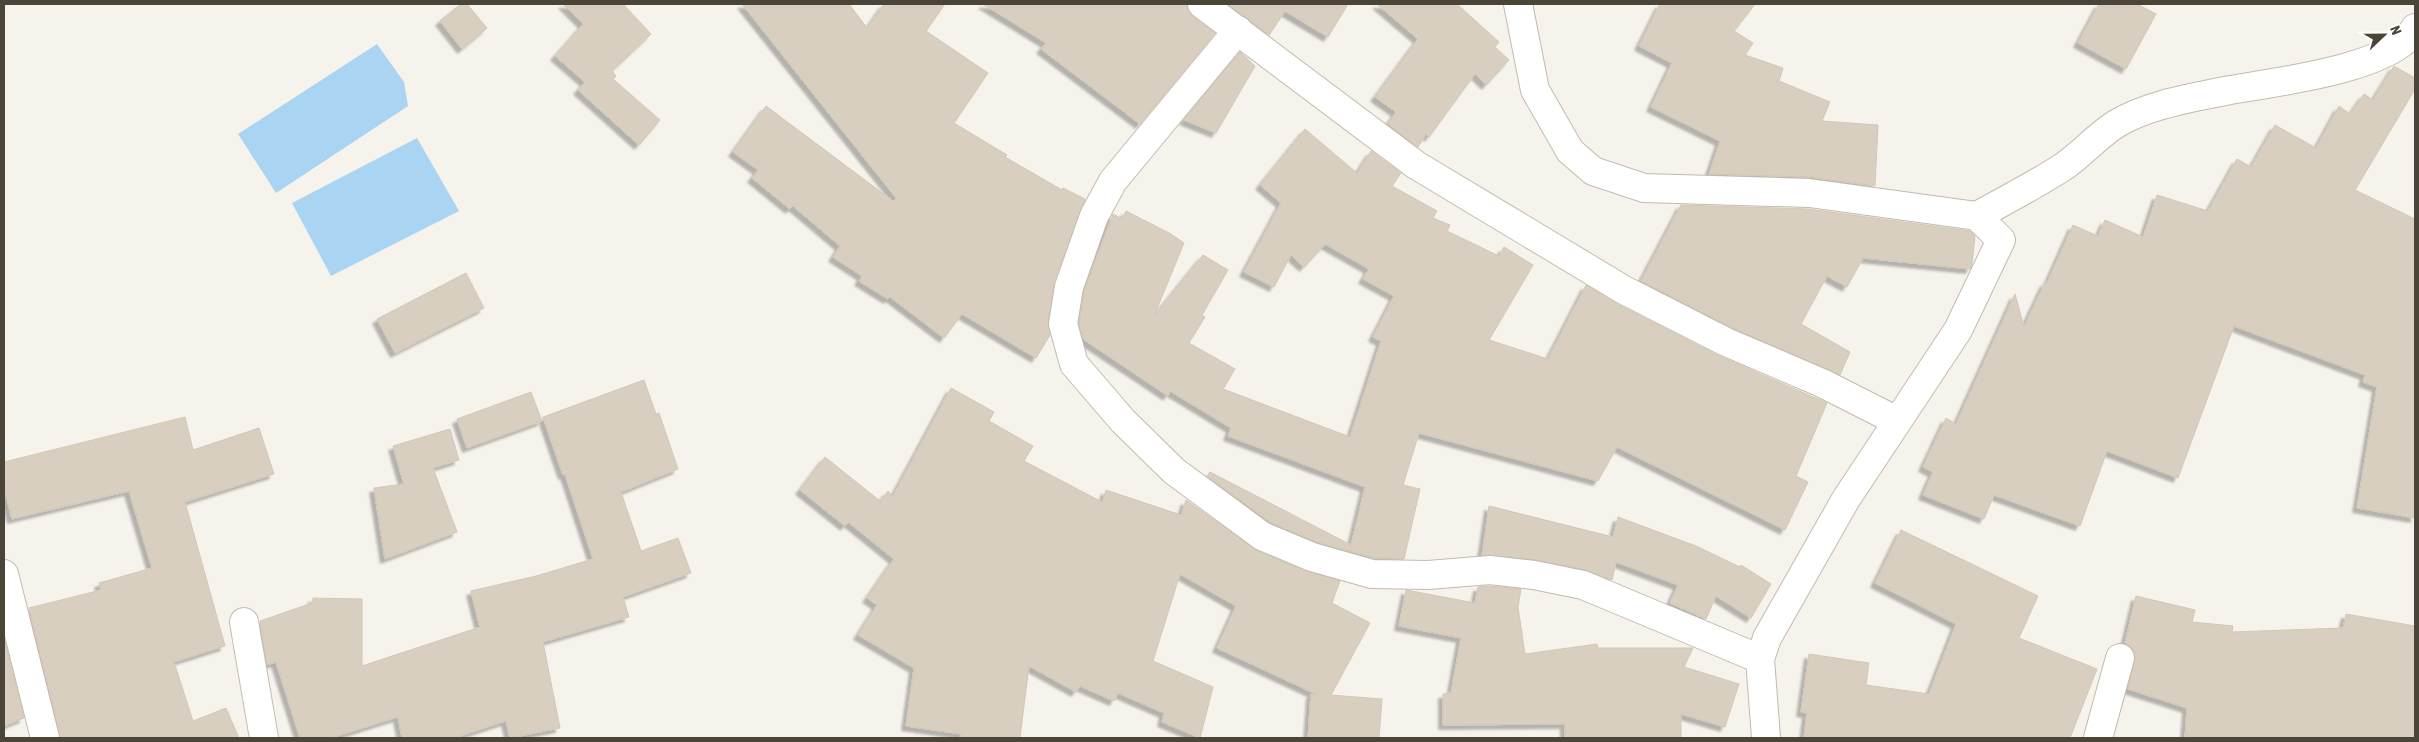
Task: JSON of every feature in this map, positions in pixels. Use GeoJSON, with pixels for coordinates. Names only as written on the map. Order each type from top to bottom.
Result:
{"type":"FeatureCollection","features":[{"type":"Feature","properties":{"kind":"street"},"geometry":{"type":"LineString","coordinates":[[1202,4],[1416,165],[1624,290],[1726,342],[1822,383],[1897,421]]}},
{"type":"Feature","properties":{"kind":"street"},"geometry":{"type":"LineString","coordinates":[[1518,4],[1535,90],[1570,151],[1593,171],[1644,188],[1809,193],[1977,216],[2002,240],[1958,330],[1846,499],[1768,638],[1760,659],[1766,738]]}},
{"type":"Feature","properties":{"kind":"street"},"geometry":{"type":"LineString","coordinates":[[1977,216],[2064,166],[2117,123],[2158,107],[2197,97],[2336,70],[2372,60],[2411,36],[2415,28]]}},
{"type":"Feature","properties":{"kind":"street"},"geometry":{"type":"LineString","coordinates":[[1238,30],[1113,182],[1094,216],[1069,287],[1063,324],[1074,364],[1123,421],[1174,471],[1262,536],[1320,559],[1372,574],[1428,575],[1490,570],[1534,575],[1583,584],[1760,659]]}},
{"type":"Feature","properties":{"kind":"street"},"geometry":{"type":"LineString","coordinates":[[4,574],[45,738]]}},
{"type":"Feature","properties":{"kind":"street"},"geometry":{"type":"LineString","coordinates":[[244,622],[264,738]]}},
{"type":"Feature","properties":{"kind":"street"},"geometry":{"type":"LineString","coordinates":[[2098,738],[2120,658]]}},
{"type":"Feature","properties":{"kind":"water"},"geometry":{"type":"Polygon","coordinates":[[[377,44],[404,82],[408,106],[276,193],[238,134],[377,44]]]}},
{"type":"Feature","properties":{"kind":"water"},"geometry":{"type":"Polygon","coordinates":[[[417,138],[459,211],[331,276],[292,203],[417,138]]]}},
{"type":"Feature","properties":{"kind":"building"},"geometry":{"type":"Polygon","coordinates":[[[461,4],[467,4],[487,28],[462,49],[440,21],[461,4]]]}},
{"type":"Feature","properties":{"kind":"building"},"geometry":{"type":"Polygon","coordinates":[[[563,4],[623,4],[651,34],[612,71],[616,76],[613,79],[660,120],[639,145],[578,90],[585,82],[555,56],[583,24],[563,4]]]}},
{"type":"Feature","properties":{"kind":"building"},"geometry":{"type":"Polygon","coordinates":[[[742,4],[849,4],[867,28],[884,4],[945,4],[926,31],[988,73],[954,123],[1007,155],[1005,157],[1062,190],[1063,188],[1085,199],[1054,282],[1048,322],[1050,335],[1036,358],[962,314],[944,338],[890,297],[888,299],[859,281],[862,276],[833,257],[840,246],[793,206],[790,209],[752,178],[758,170],[733,152],[766,106],[893,201],[896,198],[742,4]]]}},
{"type":"Feature","properties":{"kind":"building"},"geometry":{"type":"Polygon","coordinates":[[[983,4],[1187,4],[1192,16],[1215,33],[1140,124],[1041,49],[1046,43],[983,4]]]}},
{"type":"Feature","properties":{"kind":"building"},"geometry":{"type":"Polygon","coordinates":[[[1228,4],[1348,4],[1328,37],[1285,11],[1269,35],[1228,4]]]}},
{"type":"Feature","properties":{"kind":"building"},"geometry":{"type":"Polygon","coordinates":[[[1377,4],[1457,4],[1499,42],[1495,47],[1509,60],[1486,85],[1475,74],[1429,137],[1426,134],[1418,147],[1388,124],[1396,112],[1375,97],[1418,39],[1377,4]]]}},
{"type":"Feature","properties":{"kind":"building"},"geometry":{"type":"Polygon","coordinates":[[[1660,4],[1755,4],[1734,31],[1753,43],[1745,55],[1783,68],[1779,81],[1830,102],[1822,121],[1878,125],[1875,186],[1810,177],[1709,174],[1720,141],[1651,107],[1672,63],[1639,46],[1660,4]]]}},
{"type":"Feature","properties":{"kind":"building"},"geometry":{"type":"Polygon","coordinates":[[[2099,4],[2137,4],[2156,14],[2126,69],[2078,43],[2099,4]]]}},
{"type":"Feature","properties":{"kind":"building"},"geometry":{"type":"Polygon","coordinates":[[[1240,52],[1255,66],[1216,133],[1184,120],[1240,52]]]}},
{"type":"Feature","properties":{"kind":"building"},"geometry":{"type":"Polygon","coordinates":[[[2394,66],[2415,78],[2415,89],[2355,190],[2415,219],[2415,518],[2357,508],[2377,387],[2363,382],[2365,375],[2234,326],[2178,478],[2107,451],[2080,526],[1994,495],[1984,519],[1923,495],[1933,472],[1923,467],[1946,418],[1956,424],[2015,294],[2024,327],[2045,282],[2047,283],[2073,225],[2098,236],[2105,220],[2143,237],[2157,195],[2208,211],[2237,159],[2251,167],[2275,125],[2316,148],[2339,106],[2350,114],[2364,94],[2373,100],[2394,66]]]}},
{"type":"Feature","properties":{"kind":"building"},"geometry":{"type":"Polygon","coordinates":[[[1305,129],[1357,173],[1371,151],[1401,173],[1392,186],[1437,211],[1433,218],[1450,225],[1447,231],[1499,256],[1504,247],[1533,265],[1489,340],[1548,359],[1586,285],[1617,304],[1719,356],[1827,403],[1796,476],[1808,482],[1785,530],[1617,447],[1598,481],[1419,433],[1403,485],[1420,489],[1404,559],[1374,558],[1317,542],[1270,522],[1207,476],[1210,472],[1351,545],[1365,487],[1228,436],[1231,428],[1170,391],[1168,396],[1083,339],[1079,323],[1084,291],[1113,214],[1122,219],[1126,211],[1171,234],[1184,243],[1154,316],[1203,255],[1228,270],[1202,315],[1205,317],[1189,343],[1235,369],[1223,389],[1350,437],[1381,341],[1373,337],[1394,296],[1363,279],[1369,269],[1325,244],[1304,267],[1291,255],[1274,287],[1244,272],[1281,203],[1260,185],[1305,129]]]}},
{"type":"Feature","properties":{"kind":"building"},"geometry":{"type":"Polygon","coordinates":[[[1681,205],[1808,209],[1970,231],[1975,236],[1972,264],[1970,269],[1863,258],[1847,287],[1827,276],[1801,324],[1850,352],[1840,375],[1733,328],[1641,281],[1681,205]]]}},
{"type":"Feature","properties":{"kind":"building"},"geometry":{"type":"Polygon","coordinates":[[[466,273],[484,308],[395,353],[377,319],[466,273]]]}},
{"type":"Feature","properties":{"kind":"building"},"geometry":{"type":"Polygon","coordinates":[[[644,380],[656,414],[659,413],[678,469],[621,492],[641,551],[678,538],[691,573],[623,597],[629,617],[543,642],[560,728],[510,738],[506,721],[454,738],[402,738],[398,717],[331,738],[300,738],[276,662],[267,665],[260,621],[312,603],[313,598],[362,599],[362,666],[480,627],[471,591],[536,576],[593,559],[565,474],[563,475],[543,417],[644,380]]]}},
{"type":"Feature","properties":{"kind":"building"},"geometry":{"type":"Polygon","coordinates":[[[951,388],[994,412],[989,421],[1033,446],[1024,461],[1102,502],[1106,490],[1181,515],[1186,500],[1256,550],[1306,571],[1340,581],[1332,603],[1370,623],[1331,695],[1382,699],[1379,738],[1308,738],[1311,694],[1316,694],[1217,648],[1236,606],[1180,574],[1153,661],[1213,687],[1200,738],[1162,722],[1164,713],[1118,693],[1114,701],[1080,686],[1076,692],[1029,666],[1020,738],[960,738],[961,734],[906,726],[914,668],[858,635],[877,605],[867,598],[894,559],[848,522],[845,526],[800,490],[825,457],[880,501],[888,491],[893,496],[951,388]]]}},
{"type":"Feature","properties":{"kind":"building"},"geometry":{"type":"Polygon","coordinates":[[[531,392],[542,421],[467,448],[457,419],[531,392]]]}},
{"type":"Feature","properties":{"kind":"building"},"geometry":{"type":"Polygon","coordinates":[[[185,417],[193,450],[259,428],[274,474],[185,502],[225,646],[174,662],[193,721],[226,708],[239,738],[60,738],[29,608],[101,590],[99,583],[152,568],[129,491],[12,519],[4,488],[4,462],[185,417]]]}},
{"type":"Feature","properties":{"kind":"building"},"geometry":{"type":"Polygon","coordinates":[[[450,429],[459,460],[433,468],[457,532],[385,559],[374,488],[404,484],[393,446],[450,429]]]}},
{"type":"Feature","properties":{"kind":"building"},"geometry":{"type":"Polygon","coordinates":[[[1489,506],[1613,537],[1618,517],[1696,546],[1740,567],[1741,565],[1771,584],[1751,618],[1716,596],[1706,619],[1670,603],[1678,585],[1616,562],[1612,580],[1586,570],[1537,560],[1482,555],[1489,506]]]}},
{"type":"Feature","properties":{"kind":"building"},"geometry":{"type":"Polygon","coordinates":[[[1901,530],[2038,596],[2019,638],[2097,669],[2070,738],[1804,738],[1807,713],[1801,712],[1809,654],[1869,663],[1866,685],[1929,694],[1956,624],[1875,583],[1901,530]]]}},
{"type":"Feature","properties":{"kind":"building"},"geometry":{"type":"Polygon","coordinates":[[[1490,586],[1521,589],[1518,607],[1525,654],[1597,644],[1598,648],[1693,648],[1684,667],[1739,684],[1725,727],[1681,714],[1681,738],[1565,738],[1565,724],[1443,725],[1443,694],[1451,693],[1461,638],[1399,626],[1406,590],[1475,603],[1478,587],[1490,586]]]}},
{"type":"Feature","properties":{"kind":"building"},"geometry":{"type":"Polygon","coordinates":[[[2136,596],[2195,610],[2192,622],[2233,626],[2232,632],[2343,628],[2346,614],[2415,626],[2415,738],[2185,738],[2187,708],[2128,689],[2135,655],[2131,647],[2125,643],[2136,596]]]}},
{"type":"Feature","properties":{"kind":"building"},"geometry":{"type":"Polygon","coordinates":[[[4,637],[24,718],[4,726],[4,637]]]}}]}
